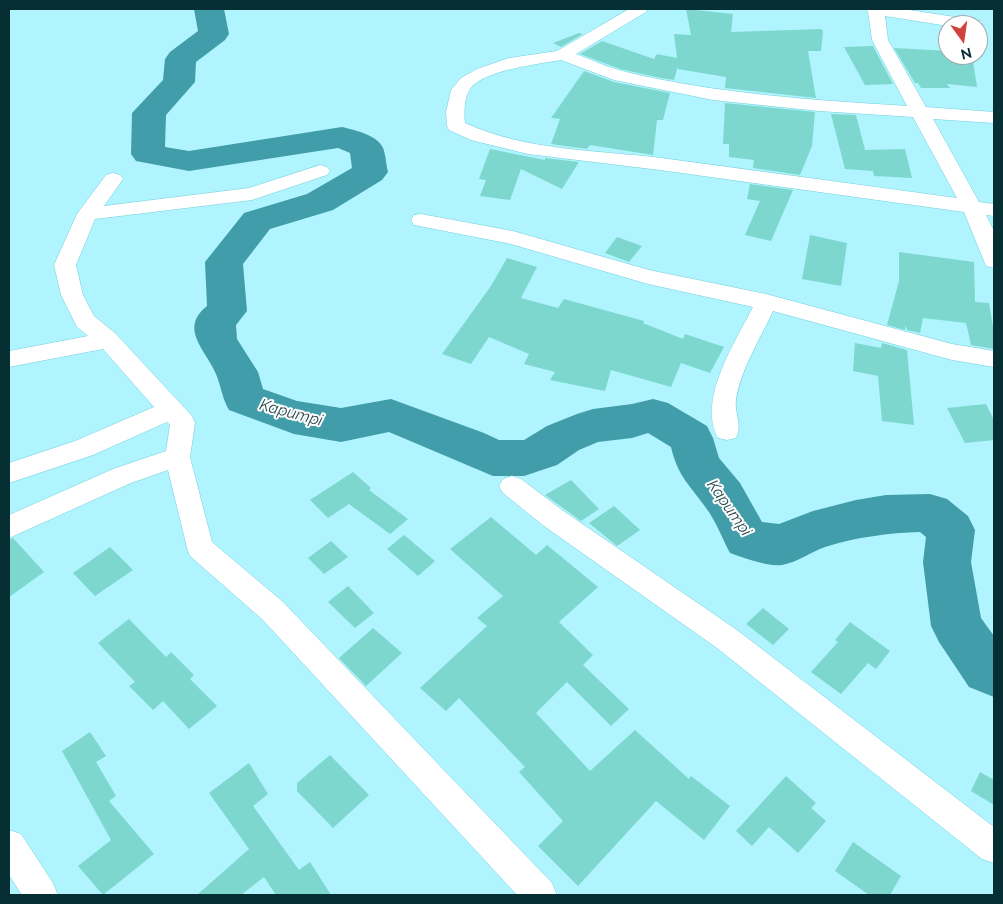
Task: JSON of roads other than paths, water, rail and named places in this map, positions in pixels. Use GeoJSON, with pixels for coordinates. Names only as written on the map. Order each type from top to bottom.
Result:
{"type":"FeatureCollection","features":[{"type":"Feature","properties":{"kind":"street"},"geometry":{"type":"LineString","coordinates":[[640,9],[562,55],[515,62],[483,73],[468,82],[460,90],[455,112],[456,126],[470,134],[528,149],[659,164],[994,210]]}},
{"type":"Feature","properties":{"kind":"street"},"geometry":{"type":"LineString","coordinates":[[938,19],[875,9],[880,40],[972,207],[984,231],[994,262]]}},
{"type":"Feature","properties":{"kind":"street"},"geometry":{"type":"LineString","coordinates":[[562,55],[620,76],[713,95],[774,102],[994,117]]}},
{"type":"Feature","properties":{"kind":"street"},"geometry":{"type":"LineString","coordinates":[[86,214],[252,194],[320,171]]}},
{"type":"Feature","properties":{"kind":"street"},"geometry":{"type":"LineString","coordinates":[[113,179],[86,214],[65,265],[72,295],[85,321],[108,340],[183,423],[176,458],[200,548],[274,610],[382,729],[540,895]]}},
{"type":"Feature","properties":{"kind":"street"},"geometry":{"type":"LineString","coordinates":[[421,220],[513,238],[648,277],[766,302],[952,352],[994,359]]}},
{"type":"Feature","properties":{"kind":"street"},"geometry":{"type":"LineString","coordinates":[[727,431],[724,400],[735,366],[766,302]]}},
{"type":"Feature","properties":{"kind":"street"},"geometry":{"type":"LineString","coordinates":[[9,360],[108,340]]}},
{"type":"Feature","properties":{"kind":"street"},"geometry":{"type":"LineString","coordinates":[[9,472],[84,448],[170,410]]}},
{"type":"Feature","properties":{"kind":"street"},"geometry":{"type":"LineString","coordinates":[[9,526],[122,476],[176,458]]}},
{"type":"Feature","properties":{"kind":"street"},"geometry":{"type":"LineString","coordinates":[[512,486],[554,518],[727,639],[994,847]]}},
{"type":"Feature","properties":{"kind":"street"},"geometry":{"type":"LineString","coordinates":[[9,846],[41,895]]}},
{"type":"Feature","properties":{"kind":"waterway","name":"Kapumpi"},"geometry":{"type":"LineString","coordinates":[[209,9],[214,34],[181,59],[179,82],[149,113],[148,154],[189,161],[342,137],[366,148],[370,172],[320,202],[257,221],[224,262],[227,311],[215,321],[217,341],[237,372],[244,399],[294,417],[341,425],[391,415],[468,445],[493,458],[524,458],[541,453],[563,438],[593,426],[632,421],[653,415],[691,438],[698,465],[724,496],[747,539],[781,545],[813,531],[856,519],[886,514],[930,513],[951,530],[947,562],[957,626],[988,670],[994,673]]}}]}
